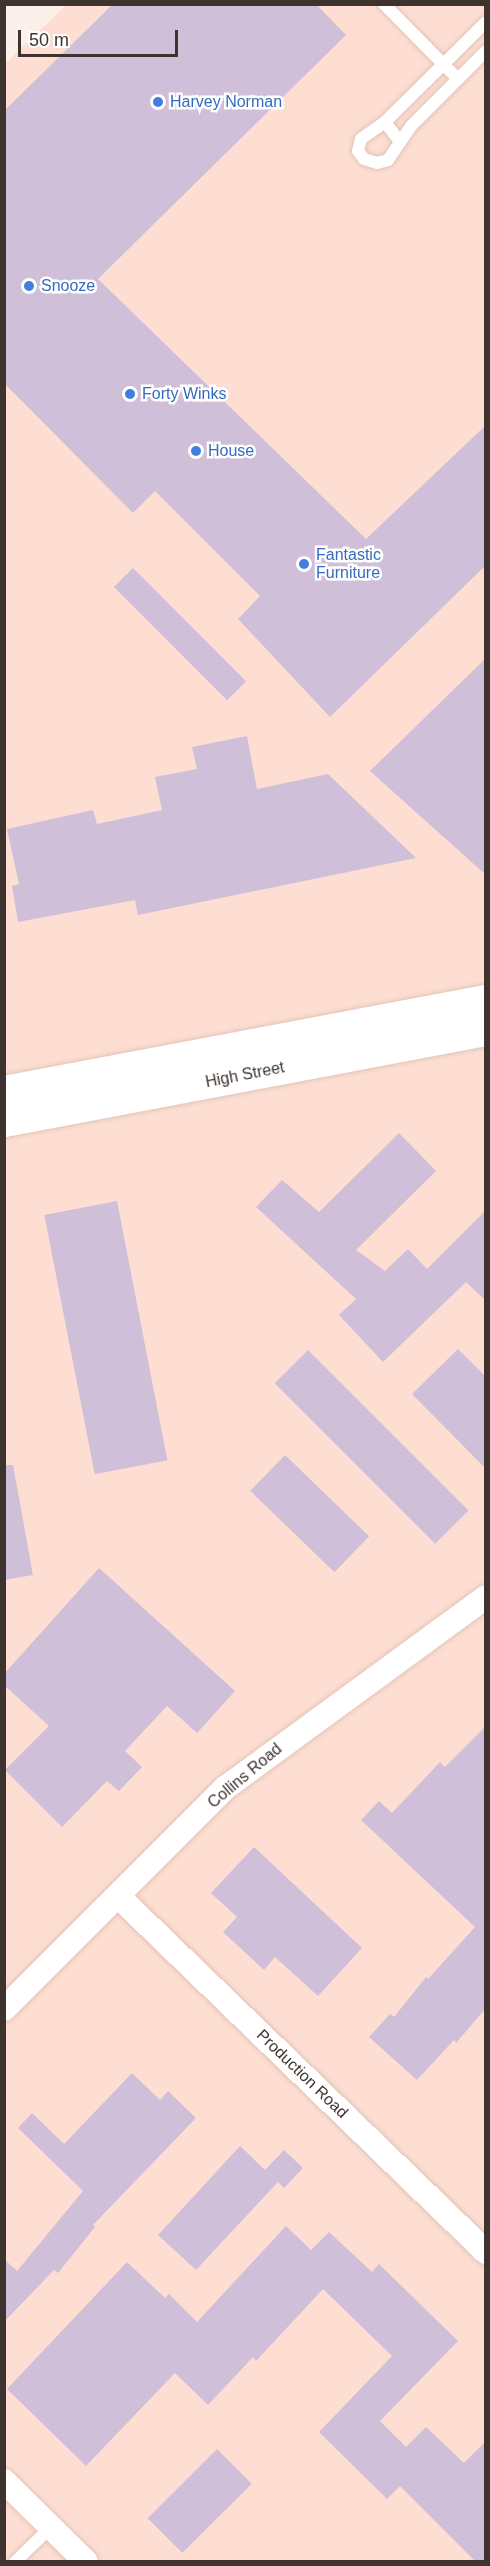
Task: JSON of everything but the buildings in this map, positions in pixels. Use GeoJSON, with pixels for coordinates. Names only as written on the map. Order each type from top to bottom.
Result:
{"type":"FeatureCollection","features":[{"type":"Feature","properties":{"kind":"main road","name":"High Street"},"geometry":{"type":"LineString","coordinates":[[4,1092],[486,1001]]}},
{"type":"Feature","properties":{"kind":"main road","name":"High Street"},"geometry":{"type":"LineString","coordinates":[[4,1120],[486,1029]]}},
{"type":"Feature","properties":{"kind":"street","name":"Collins Road"},"geometry":{"type":"LineString","coordinates":[[4,2009],[119,1897],[225,1788],[486,1597]]}},
{"type":"Feature","properties":{"kind":"street","name":"Production Road"},"geometry":{"type":"LineString","coordinates":[[119,1897],[486,2252]]}},
{"type":"Feature","properties":{"kind":"street"},"geometry":{"type":"LineString","coordinates":[[4,2481],[86,2562]]}},
{"type":"Feature","properties":{"kind":"lane"},"geometry":{"type":"LineString","coordinates":[[384,4],[458,79]]}},
{"type":"Feature","properties":{"kind":"lane"},"geometry":{"type":"LineString","coordinates":[[486,22],[385,122],[361,139],[358,151],[364,159],[383,163],[411,126],[486,51]]}},
{"type":"Feature","properties":{"kind":"lane"},"geometry":{"type":"LineString","coordinates":[[385,122],[400,142]]}},
{"type":"Feature","properties":{"kind":"lane"},"geometry":{"type":"LineString","coordinates":[[15,2562],[51,2527]]}},
{"type":"Feature","properties":{"kind":"shaded area"},"geometry":{"type":"Polygon","coordinates":[[[66,5],[485,5],[485,2561],[5,2562],[5,64],[66,5]]]}},
{"type":"Feature","properties":{"kind":"place","name":"Harvey Norman"},"geometry":{"type":"Point","coordinates":[158,102]}},
{"type":"Feature","properties":{"kind":"place","name":"Snooze"},"geometry":{"type":"Point","coordinates":[29,286]}},
{"type":"Feature","properties":{"kind":"place","name":"Forty Winks"},"geometry":{"type":"Point","coordinates":[130,394]}},
{"type":"Feature","properties":{"kind":"place","name":"House"},"geometry":{"type":"Point","coordinates":[196,451]}},
{"type":"Feature","properties":{"kind":"place","name":"Fantastic Furniture"},"geometry":{"type":"Point","coordinates":[304,564]}}]}
